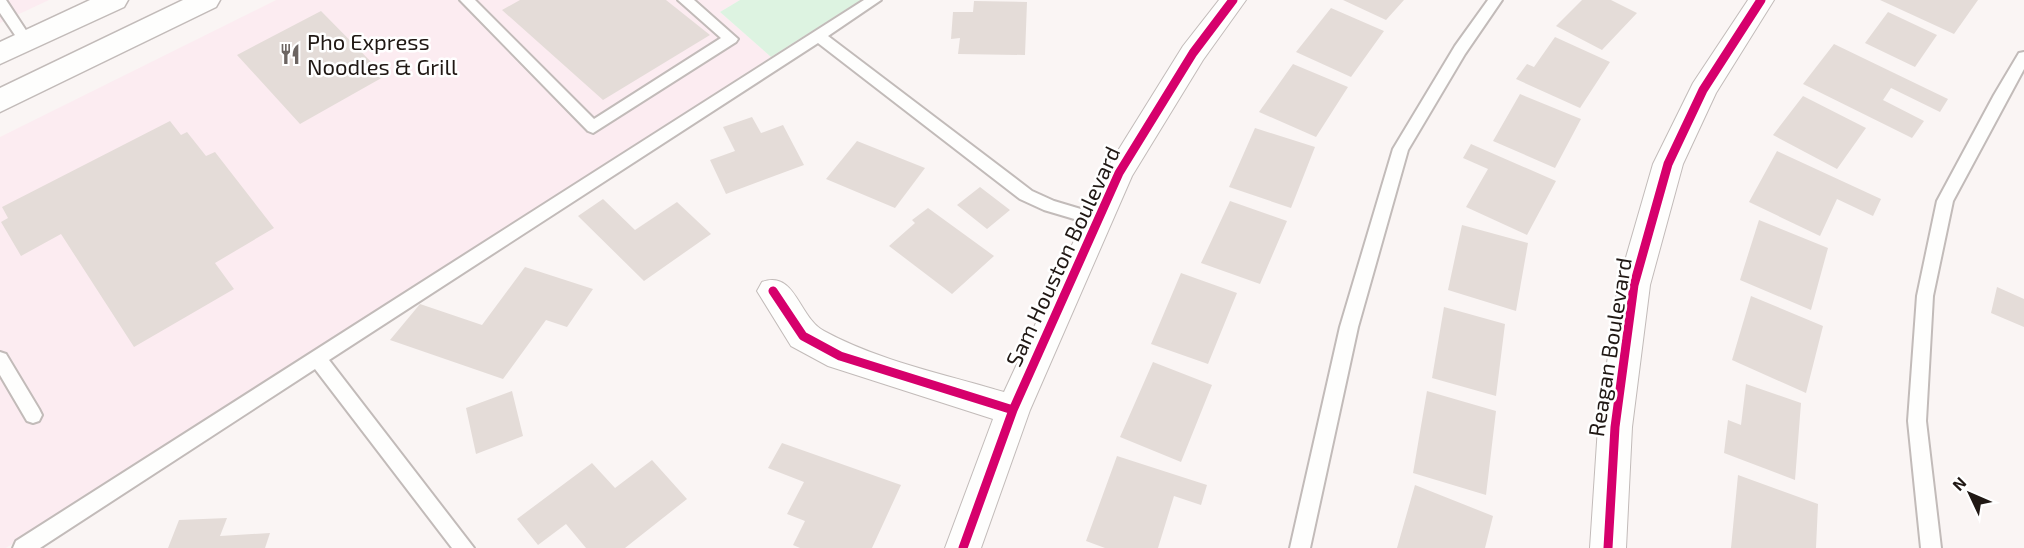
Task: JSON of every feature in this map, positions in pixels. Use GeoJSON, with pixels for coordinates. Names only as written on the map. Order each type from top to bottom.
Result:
{"type":"FeatureCollection","features":[{"type":"Feature","properties":{"kind":"main road"},"geometry":{"type":"LineString","coordinates":[[0,54],[114,0]]}},
{"type":"Feature","properties":{"kind":"main road"},"geometry":{"type":"LineString","coordinates":[[0,100],[206,0]]}},
{"type":"Feature","properties":{"kind":"street","name":"Sam Houston Boulevard"},"geometry":{"type":"LineString","coordinates":[[963,548],[1013,410],[1119,173],[1193,53],[1233,0]]}},
{"type":"Feature","properties":{"kind":"street","name":"Reagan Boulevard"},"geometry":{"type":"LineString","coordinates":[[1608,548],[1615,427],[1634,285],[1668,164],[1703,90],[1761,0]]}},
{"type":"Feature","properties":{"kind":"street"},"geometry":{"type":"LineString","coordinates":[[773,291],[803,336],[840,357],[1013,410]]}},
{"type":"Feature","properties":{"kind":"lane"},"geometry":{"type":"LineString","coordinates":[[467,0],[593,127],[731,39],[685,0]]}},
{"type":"Feature","properties":{"kind":"lane"},"geometry":{"type":"LineString","coordinates":[[23,548],[874,0]]}},
{"type":"Feature","properties":{"kind":"lane"},"geometry":{"type":"LineString","coordinates":[[1300,548],[1349,327],[1401,149],[1460,50],[1495,0]]}},
{"type":"Feature","properties":{"kind":"lane"},"geometry":{"type":"LineString","coordinates":[[0,2],[27,41]]}},
{"type":"Feature","properties":{"kind":"lane"},"geometry":{"type":"LineString","coordinates":[[819,36],[1026,195],[1050,206],[1098,220]]}},
{"type":"Feature","properties":{"kind":"lane"},"geometry":{"type":"LineString","coordinates":[[1931,548],[1917,421],[1925,296],[1945,201],[2001,95],[2024,57]]}},
{"type":"Feature","properties":{"kind":"lane"},"geometry":{"type":"LineString","coordinates":[[317,358],[464,548]]}},
{"type":"Feature","properties":{"kind":"lane"},"geometry":{"type":"LineString","coordinates":[[0,359],[33,415]]}},
{"type":"Feature","properties":{"kind":"shaded area"},"geometry":{"type":"Polygon","coordinates":[[[0,0],[49,0],[0,23],[0,0]]]}},
{"type":"Feature","properties":{"kind":"shaded area"},"geometry":{"type":"Polygon","coordinates":[[[276,0],[740,0],[720,12],[771,57],[6,548],[0,548],[0,137],[276,0]]]}},
{"type":"Feature","properties":{"kind":"green space"},"geometry":{"type":"Polygon","coordinates":[[[740,0],[861,0],[771,57],[720,12],[740,0]]]}},
{"type":"Feature","properties":{"kind":"building"},"geometry":{"type":"Polygon","coordinates":[[[520,0],[666,0],[710,35],[603,100],[502,10],[520,0]]]}},
{"type":"Feature","properties":{"kind":"building"},"geometry":{"type":"Polygon","coordinates":[[[1343,0],[1404,0],[1386,20],[1343,0]]]}},
{"type":"Feature","properties":{"kind":"building"},"geometry":{"type":"Polygon","coordinates":[[[1582,0],[1611,0],[1637,13],[1602,50],[1556,26],[1582,0]]]}},
{"type":"Feature","properties":{"kind":"building"},"geometry":{"type":"Polygon","coordinates":[[[1880,0],[1978,0],[1954,34],[1880,0]]]}},
{"type":"Feature","properties":{"kind":"building"},"geometry":{"type":"Polygon","coordinates":[[[974,1],[1027,2],[1025,55],[958,54],[960,38],[951,39],[953,12],[973,12],[974,1]]]}},
{"type":"Feature","properties":{"kind":"building"},"geometry":{"type":"Polygon","coordinates":[[[1331,8],[1384,31],[1351,77],[1296,52],[1331,8]]]}},
{"type":"Feature","properties":{"kind":"building"},"geometry":{"type":"Polygon","coordinates":[[[321,11],[385,76],[300,124],[237,55],[321,11]]]}},
{"type":"Feature","properties":{"kind":"building"},"geometry":{"type":"Polygon","coordinates":[[[1888,12],[1937,35],[1915,67],[1865,43],[1888,12]]]}},
{"type":"Feature","properties":{"kind":"building"},"geometry":{"type":"Polygon","coordinates":[[[1555,37],[1610,62],[1580,108],[1516,79],[1527,64],[1534,67],[1555,37]]]}},
{"type":"Feature","properties":{"kind":"building"},"geometry":{"type":"Polygon","coordinates":[[[1834,44],[1948,99],[1940,112],[1891,88],[1883,100],[1924,121],[1912,138],[1803,84],[1834,44]]]}},
{"type":"Feature","properties":{"kind":"building"},"geometry":{"type":"Polygon","coordinates":[[[1293,64],[1348,87],[1316,137],[1259,112],[1293,64]]]}},
{"type":"Feature","properties":{"kind":"building"},"geometry":{"type":"Polygon","coordinates":[[[1520,94],[1581,119],[1555,168],[1493,141],[1520,94]]]}},
{"type":"Feature","properties":{"kind":"building"},"geometry":{"type":"Polygon","coordinates":[[[1803,96],[1866,128],[1837,169],[1773,135],[1803,96]]]}},
{"type":"Feature","properties":{"kind":"building"},"geometry":{"type":"Polygon","coordinates":[[[752,117],[761,133],[783,125],[804,165],[726,194],[710,160],[735,151],[723,127],[752,117]]]}},
{"type":"Feature","properties":{"kind":"building"},"geometry":{"type":"Polygon","coordinates":[[[170,121],[181,135],[187,132],[206,156],[215,152],[274,228],[215,263],[234,289],[134,347],[61,234],[21,256],[1,222],[8,218],[2,207],[170,121]]]}},
{"type":"Feature","properties":{"kind":"building"},"geometry":{"type":"Polygon","coordinates":[[[1255,128],[1315,147],[1291,208],[1229,187],[1255,128]]]}},
{"type":"Feature","properties":{"kind":"building"},"geometry":{"type":"Polygon","coordinates":[[[857,141],[925,168],[895,208],[826,179],[857,141]]]}},
{"type":"Feature","properties":{"kind":"building"},"geometry":{"type":"Polygon","coordinates":[[[1471,144],[1556,181],[1527,235],[1466,207],[1488,169],[1463,158],[1471,144]]]}},
{"type":"Feature","properties":{"kind":"building"},"geometry":{"type":"Polygon","coordinates":[[[1777,151],[1881,199],[1873,216],[1837,199],[1820,236],[1749,202],[1777,151]]]}},
{"type":"Feature","properties":{"kind":"building"},"geometry":{"type":"Polygon","coordinates":[[[980,187],[1010,210],[987,229],[957,205],[980,187]]]}},
{"type":"Feature","properties":{"kind":"building"},"geometry":{"type":"Polygon","coordinates":[[[603,199],[635,230],[677,202],[711,234],[644,281],[578,216],[603,199]]]}},
{"type":"Feature","properties":{"kind":"building"},"geometry":{"type":"Polygon","coordinates":[[[1230,201],[1287,221],[1260,284],[1201,263],[1230,201]]]}},
{"type":"Feature","properties":{"kind":"building"},"geometry":{"type":"Polygon","coordinates":[[[928,208],[994,256],[952,294],[889,246],[915,223],[912,220],[928,208]]]}},
{"type":"Feature","properties":{"kind":"building"},"geometry":{"type":"Polygon","coordinates":[[[1759,220],[1828,248],[1811,310],[1740,280],[1759,220]]]}},
{"type":"Feature","properties":{"kind":"building"},"geometry":{"type":"Polygon","coordinates":[[[1462,225],[1528,243],[1516,311],[1448,290],[1462,225]]]}},
{"type":"Feature","properties":{"kind":"building"},"geometry":{"type":"Polygon","coordinates":[[[525,267],[593,289],[567,327],[546,320],[503,379],[390,340],[420,304],[482,325],[525,267]]]}},
{"type":"Feature","properties":{"kind":"building"},"geometry":{"type":"Polygon","coordinates":[[[1181,273],[1237,293],[1208,364],[1151,344],[1181,273]]]}},
{"type":"Feature","properties":{"kind":"building"},"geometry":{"type":"Polygon","coordinates":[[[1997,287],[2024,299],[2024,327],[1991,313],[1997,287]]]}},
{"type":"Feature","properties":{"kind":"building"},"geometry":{"type":"Polygon","coordinates":[[[1751,296],[1823,326],[1806,393],[1732,360],[1751,296]]]}},
{"type":"Feature","properties":{"kind":"building"},"geometry":{"type":"Polygon","coordinates":[[[1444,307],[1505,324],[1496,396],[1432,378],[1444,307]]]}},
{"type":"Feature","properties":{"kind":"building"},"geometry":{"type":"Polygon","coordinates":[[[1153,362],[1212,385],[1181,462],[1120,437],[1153,362]]]}},
{"type":"Feature","properties":{"kind":"building"},"geometry":{"type":"Polygon","coordinates":[[[1746,384],[1801,403],[1795,480],[1724,453],[1728,420],[1741,425],[1746,384]]]}},
{"type":"Feature","properties":{"kind":"building"},"geometry":{"type":"Polygon","coordinates":[[[512,391],[523,436],[476,454],[466,408],[512,391]]]}},
{"type":"Feature","properties":{"kind":"building"},"geometry":{"type":"Polygon","coordinates":[[[1427,391],[1496,411],[1486,495],[1413,473],[1427,391]]]}},
{"type":"Feature","properties":{"kind":"building"},"geometry":{"type":"Polygon","coordinates":[[[782,443],[901,485],[872,548],[800,548],[793,545],[805,521],[787,514],[804,482],[768,468],[782,443]]]}},
{"type":"Feature","properties":{"kind":"building"},"geometry":{"type":"Polygon","coordinates":[[[1117,456],[1207,485],[1201,505],[1174,496],[1158,548],[1105,548],[1086,541],[1117,456]]]}},
{"type":"Feature","properties":{"kind":"building"},"geometry":{"type":"Polygon","coordinates":[[[652,460],[687,499],[625,548],[586,548],[566,524],[538,545],[517,519],[592,463],[615,488],[652,460]]]}},
{"type":"Feature","properties":{"kind":"building"},"geometry":{"type":"Polygon","coordinates":[[[1738,475],[1818,504],[1816,548],[1731,548],[1738,475]]]}},
{"type":"Feature","properties":{"kind":"building"},"geometry":{"type":"Polygon","coordinates":[[[1415,485],[1493,516],[1485,548],[1397,548],[1415,485]]]}},
{"type":"Feature","properties":{"kind":"building"},"geometry":{"type":"Polygon","coordinates":[[[227,518],[220,536],[270,533],[265,548],[168,548],[179,520],[227,518]]]}},
{"type":"Feature","properties":{"kind":"cycle path"},"geometry":{"type":"LineString","coordinates":[[963,548],[1013,410],[1119,173],[1193,53],[1233,0]]}},
{"type":"Feature","properties":{"kind":"cycle path"},"geometry":{"type":"LineString","coordinates":[[1608,548],[1615,427],[1634,285],[1668,164],[1703,90],[1761,0]]}},
{"type":"Feature","properties":{"kind":"cycle path"},"geometry":{"type":"LineString","coordinates":[[773,291],[803,336],[840,356],[1013,410]]}},
{"type":"Feature","properties":{"kind":"place","name":"Pho Express Noodles & Grill"},"geometry":{"type":"Point","coordinates":[290,54]}}]}
